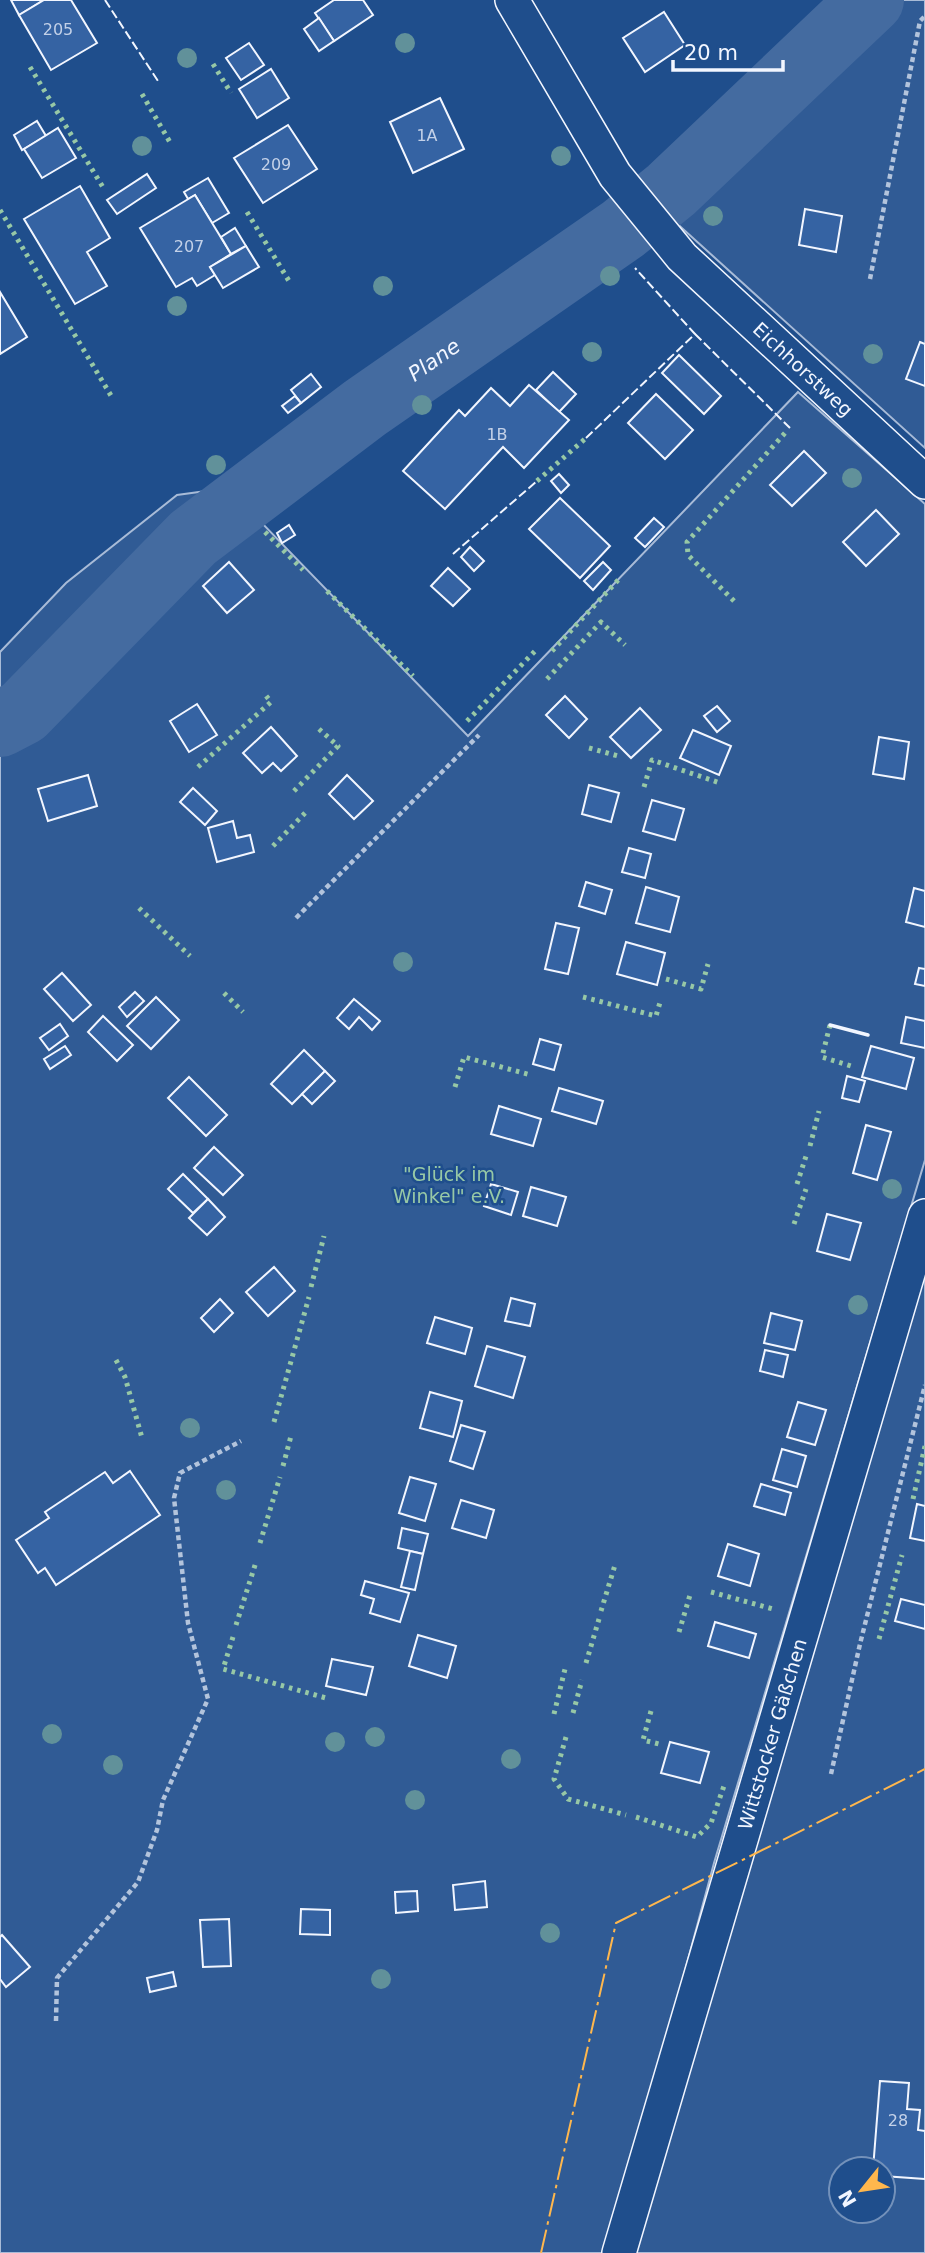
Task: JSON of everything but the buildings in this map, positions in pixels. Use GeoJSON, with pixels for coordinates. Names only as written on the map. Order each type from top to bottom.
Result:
{"type":"FeatureCollection","features":[{"type":"Feature","properties":{"kind":"street","name":"Eichhorstweg"},"geometry":{"type":"LineString","coordinates":[[512,0],[615,176],[682,257],[925,482]]}},
{"type":"Feature","properties":{"kind":"street","name":"Wittstocker Gäßchen"},"geometry":{"type":"LineString","coordinates":[[620,2253],[925,1216]]}},
{"type":"Feature","properties":{"kind":"path"},"geometry":{"type":"LineString","coordinates":[[870,279],[920,21],[925,16]]}},
{"type":"Feature","properties":{"kind":"path"},"geometry":{"type":"LineString","coordinates":[[296,918],[479,735]]}},
{"type":"Feature","properties":{"kind":"path"},"geometry":{"type":"LineString","coordinates":[[831,1774],[860,1644],[925,1385]]}},
{"type":"Feature","properties":{"kind":"path"},"geometry":{"type":"LineString","coordinates":[[56,2021],[57,1978],[138,1882],[157,1830],[163,1800],[208,1699],[188,1623],[174,1498],[180,1473],[240,1441]]}},
{"type":"Feature","properties":{"kind":"shaded area"},"geometry":{"type":"Polygon","coordinates":[[[857,0],[925,0],[925,448],[662,210],[651,191],[857,0]]]}},
{"type":"Feature","properties":{"kind":"shaded area","name":"\"Glück im Winkel\" e.V."},"geometry":{"type":"Polygon","coordinates":[[[798,392],[925,504],[925,1160],[714,1863],[630,2175],[604,2253],[0,2253],[0,652],[66,583],[177,495],[228,488],[468,736],[798,392]]]}},
{"type":"Feature","properties":{"kind":"shaded area"},"geometry":{"type":"Polygon","coordinates":[[[925,1263],[925,2253],[635,2253],[925,1263]]]}},
{"type":"Feature","properties":{"kind":"waterway","name":"Plane"},"geometry":{"type":"LineString","coordinates":[[0,724],[23,712],[193,538],[365,408],[623,229],[671,190],[871,0]]}},
{"type":"Feature","properties":{"kind":"hedge"},"geometry":{"type":"LineString","coordinates":[[213,64],[231,93]]}},
{"type":"Feature","properties":{"kind":"hedge"},"geometry":{"type":"LineString","coordinates":[[30,67],[104,189]]}},
{"type":"Feature","properties":{"kind":"hedge"},"geometry":{"type":"LineString","coordinates":[[142,94],[171,144]]}},
{"type":"Feature","properties":{"kind":"hedge"},"geometry":{"type":"LineString","coordinates":[[0,210],[113,399]]}},
{"type":"Feature","properties":{"kind":"hedge"},"geometry":{"type":"LineString","coordinates":[[247,212],[289,281]]}},
{"type":"Feature","properties":{"kind":"hedge"},"geometry":{"type":"LineString","coordinates":[[734,601],[688,555],[687,542],[785,433]]}},
{"type":"Feature","properties":{"kind":"hedge"},"geometry":{"type":"LineString","coordinates":[[537,481],[586,438]]}},
{"type":"Feature","properties":{"kind":"hedge"},"geometry":{"type":"LineString","coordinates":[[265,532],[303,570]]}},
{"type":"Feature","properties":{"kind":"hedge"},"geometry":{"type":"LineString","coordinates":[[552,651],[621,577]]}},
{"type":"Feature","properties":{"kind":"hedge"},"geometry":{"type":"LineString","coordinates":[[327,591],[413,676]]}},
{"type":"Feature","properties":{"kind":"hedge"},"geometry":{"type":"LineString","coordinates":[[547,679],[601,622],[625,645]]}},
{"type":"Feature","properties":{"kind":"hedge"},"geometry":{"type":"LineString","coordinates":[[467,721],[536,650]]}},
{"type":"Feature","properties":{"kind":"hedge"},"geometry":{"type":"LineString","coordinates":[[198,767],[271,702],[263,692]]}},
{"type":"Feature","properties":{"kind":"hedge"},"geometry":{"type":"LineString","coordinates":[[294,791],[338,746],[319,729]]}},
{"type":"Feature","properties":{"kind":"hedge"},"geometry":{"type":"LineString","coordinates":[[589,748],[618,756]]}},
{"type":"Feature","properties":{"kind":"hedge"},"geometry":{"type":"LineString","coordinates":[[644,787],[652,760],[720,783]]}},
{"type":"Feature","properties":{"kind":"hedge"},"geometry":{"type":"LineString","coordinates":[[273,846],[308,810]]}},
{"type":"Feature","properties":{"kind":"hedge"},"geometry":{"type":"LineString","coordinates":[[139,908],[190,956]]}},
{"type":"Feature","properties":{"kind":"hedge"},"geometry":{"type":"LineString","coordinates":[[666,979],[701,989],[708,964]]}},
{"type":"Feature","properties":{"kind":"hedge"},"geometry":{"type":"LineString","coordinates":[[224,993],[243,1012]]}},
{"type":"Feature","properties":{"kind":"hedge"},"geometry":{"type":"LineString","coordinates":[[583,997],[656,1016],[661,999]]}},
{"type":"Feature","properties":{"kind":"hedge"},"geometry":{"type":"LineString","coordinates":[[830,1025],[822,1057],[851,1066]]}},
{"type":"Feature","properties":{"kind":"hedge"},"geometry":{"type":"LineString","coordinates":[[455,1087],[464,1057],[531,1075]]}},
{"type":"Feature","properties":{"kind":"hedge"},"geometry":{"type":"LineString","coordinates":[[810,1146],[819,1111]]}},
{"type":"Feature","properties":{"kind":"hedge"},"geometry":{"type":"LineString","coordinates":[[797,1184],[807,1153]]}},
{"type":"Feature","properties":{"kind":"hedge"},"geometry":{"type":"LineString","coordinates":[[794,1224],[806,1189]]}},
{"type":"Feature","properties":{"kind":"hedge"},"geometry":{"type":"LineString","coordinates":[[311,1287],[324,1236]]}},
{"type":"Feature","properties":{"kind":"hedge"},"geometry":{"type":"LineString","coordinates":[[274,1422],[309,1297]]}},
{"type":"Feature","properties":{"kind":"hedge"},"geometry":{"type":"LineString","coordinates":[[116,1360],[125,1377],[142,1438]]}},
{"type":"Feature","properties":{"kind":"hedge"},"geometry":{"type":"LineString","coordinates":[[283,1466],[291,1436]]}},
{"type":"Feature","properties":{"kind":"hedge"},"geometry":{"type":"LineString","coordinates":[[913,1499],[925,1446]]}},
{"type":"Feature","properties":{"kind":"hedge"},"geometry":{"type":"LineString","coordinates":[[260,1543],[280,1477]]}},
{"type":"Feature","properties":{"kind":"hedge"},"geometry":{"type":"LineString","coordinates":[[879,1639],[902,1555]]}},
{"type":"Feature","properties":{"kind":"hedge"},"geometry":{"type":"LineString","coordinates":[[236,1625],[256,1562]]}},
{"type":"Feature","properties":{"kind":"hedge"},"geometry":{"type":"LineString","coordinates":[[601,1611],[615,1565]]}},
{"type":"Feature","properties":{"kind":"hedge"},"geometry":{"type":"LineString","coordinates":[[711,1592],[773,1609]]}},
{"type":"Feature","properties":{"kind":"hedge"},"geometry":{"type":"LineString","coordinates":[[679,1632],[690,1595]]}},
{"type":"Feature","properties":{"kind":"hedge"},"geometry":{"type":"LineString","coordinates":[[586,1663],[599,1619]]}},
{"type":"Feature","properties":{"kind":"hedge"},"geometry":{"type":"LineString","coordinates":[[233,1637],[223,1669],[326,1698]]}},
{"type":"Feature","properties":{"kind":"hedge"},"geometry":{"type":"LineString","coordinates":[[554,1714],[565,1669]]}},
{"type":"Feature","properties":{"kind":"hedge"},"geometry":{"type":"LineString","coordinates":[[573,1713],[582,1680]]}},
{"type":"Feature","properties":{"kind":"hedge"},"geometry":{"type":"LineString","coordinates":[[651,1711],[643,1740],[663,1745]]}},
{"type":"Feature","properties":{"kind":"hedge"},"geometry":{"type":"LineString","coordinates":[[566,1737],[554,1779],[568,1799],[626,1815]]}},
{"type":"Feature","properties":{"kind":"hedge"},"geometry":{"type":"LineString","coordinates":[[636,1817],[697,1837],[711,1823],[725,1783]]}},
{"type":"Feature","properties":{"kind":"fence"},"geometry":{"type":"LineString","coordinates":[[105,0],[158,81]]}},
{"type":"Feature","properties":{"kind":"fence"},"geometry":{"type":"LineString","coordinates":[[586,438],[695,334],[635,268]]}},
{"type":"Feature","properties":{"kind":"fence"},"geometry":{"type":"LineString","coordinates":[[695,334],[790,428]]}},
{"type":"Feature","properties":{"kind":"fence"},"geometry":{"type":"LineString","coordinates":[[453,554],[537,481]]}},
{"type":"Feature","properties":{"kind":"wall"},"geometry":{"type":"LineString","coordinates":[[830,1025],[868,1035]]}},
{"type":"Feature","properties":{"kind":"power"},"geometry":{"type":"LineString","coordinates":[[541,2253],[616,1923],[925,1769]]}}]}
